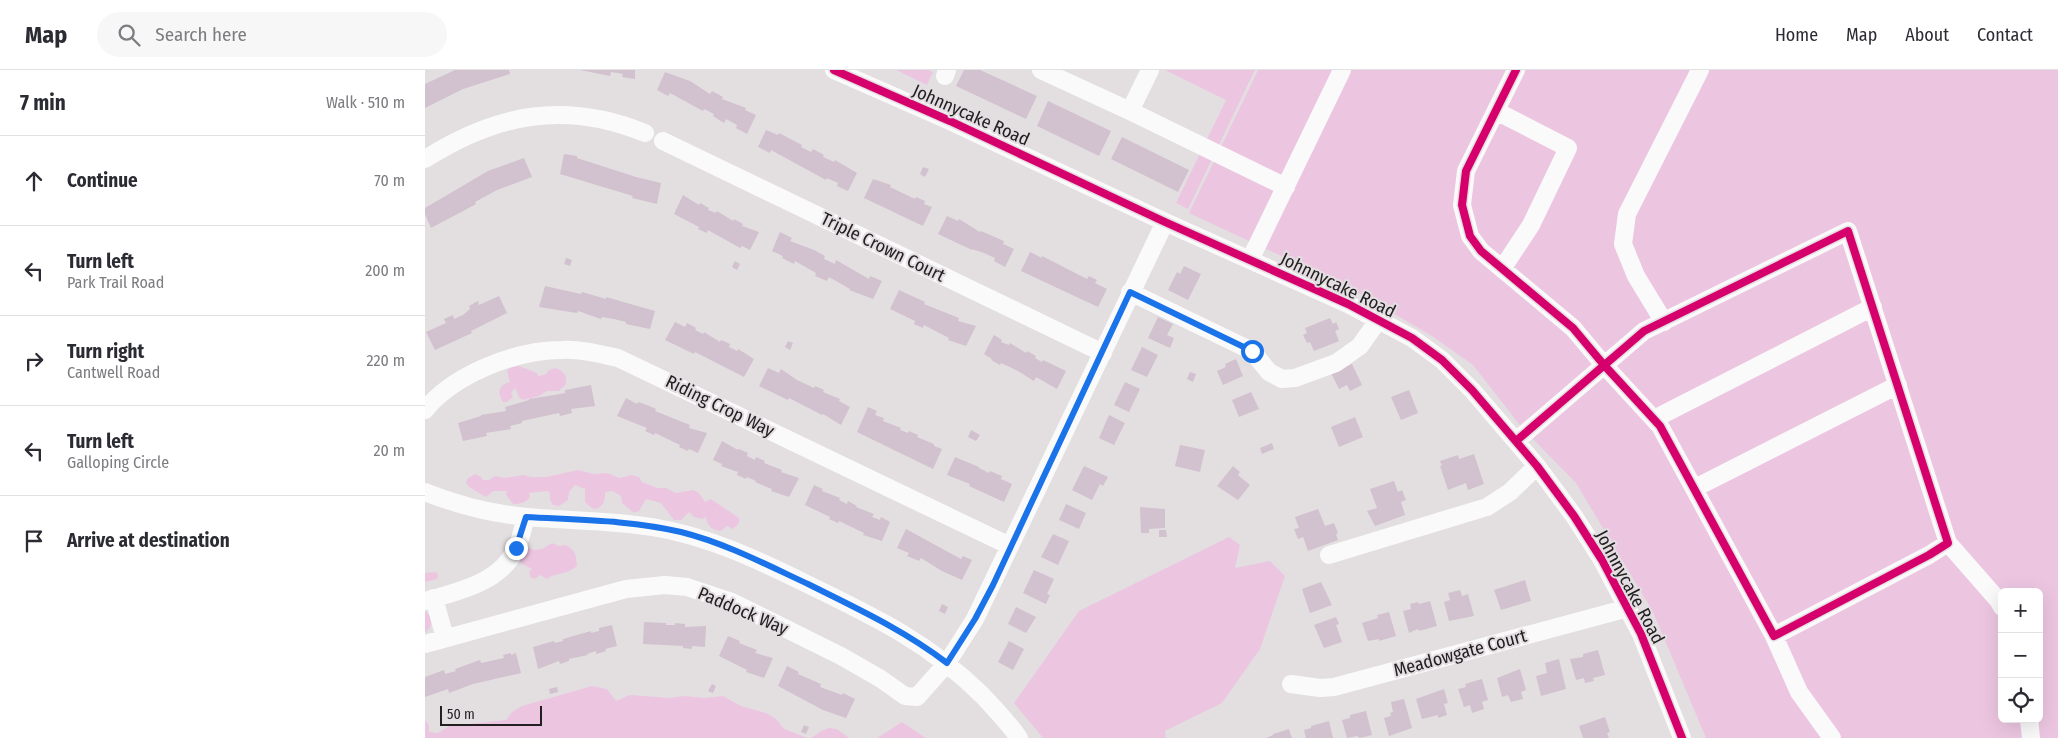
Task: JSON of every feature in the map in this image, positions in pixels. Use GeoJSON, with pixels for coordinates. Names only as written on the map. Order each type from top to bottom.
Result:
{"type":"FeatureCollection","features":[{"type":"Feature","properties":{"kind":"street","name":"Johnnycake Road"},"geometry":{"type":"LineString","coordinates":[[833,70],[863,76],[950,121],[1165,222],[1379,319],[1412,338],[1441,360],[1472,390],[1537,466],[1593,545],[1645,642],[1681,738]]}},
{"type":"Feature","properties":{"kind":"street"},"geometry":{"type":"LineString","coordinates":[[1041,70],[1286,186]]}},
{"type":"Feature","properties":{"kind":"street"},"geometry":{"type":"LineString","coordinates":[[1130,111],[1150,70]]}},
{"type":"Feature","properties":{"kind":"street"},"geometry":{"type":"LineString","coordinates":[[1250,260],[1342,70]]}},
{"type":"Feature","properties":{"kind":"street"},"geometry":{"type":"LineString","coordinates":[[1516,70],[1465,171],[1462,205],[1470,236],[1481,252],[1573,328],[1660,426],[1774,636],[1799,692],[1828,737]]}},
{"type":"Feature","properties":{"kind":"street"},"geometry":{"type":"LineString","coordinates":[[1664,322],[1636,276],[1623,244],[1627,214],[1700,70]]}},
{"type":"Feature","properties":{"kind":"street"},"geometry":{"type":"LineString","coordinates":[[1496,111],[1568,148],[1531,225],[1502,269]]}},
{"type":"Feature","properties":{"kind":"street"},"geometry":{"type":"LineString","coordinates":[[425,159],[452,142],[478,130],[507,121],[538,116],[596,117],[620,122],[645,132]]}},
{"type":"Feature","properties":{"kind":"street","name":"Triple Crown Court"},"geometry":{"type":"LineString","coordinates":[[663,141],[1103,353]]}},
{"type":"Feature","properties":{"kind":"street"},"geometry":{"type":"LineString","coordinates":[[947,663],[975,619],[1165,222]]}},
{"type":"Feature","properties":{"kind":"street"},"geometry":{"type":"LineString","coordinates":[[1516,441],[1644,331],[1849,231],[1948,543],[1998,600]]}},
{"type":"Feature","properties":{"kind":"street"},"geometry":{"type":"LineString","coordinates":[[1130,292],[1252,351],[1269,372],[1282,379],[1295,378],[1336,363],[1360,346],[1379,319]]}},
{"type":"Feature","properties":{"kind":"street"},"geometry":{"type":"LineString","coordinates":[[1654,419],[1873,307]]}},
{"type":"Feature","properties":{"kind":"street","name":"Riding Crop Way"},"geometry":{"type":"LineString","coordinates":[[425,410],[449,389],[501,361],[532,353],[561,350],[592,352],[618,358],[1010,546]]}},
{"type":"Feature","properties":{"kind":"street"},"geometry":{"type":"LineString","coordinates":[[1695,488],[1898,385]]}},
{"type":"Feature","properties":{"kind":"street"},"geometry":{"type":"LineString","coordinates":[[1329,556],[1487,507],[1510,492],[1537,466]]}},
{"type":"Feature","properties":{"kind":"street"},"geometry":{"type":"LineString","coordinates":[[425,492],[487,511],[526,517],[651,526],[682,532],[717,543],[764,563],[891,626],[927,648],[947,663],[995,708],[1019,738]]}},
{"type":"Feature","properties":{"kind":"street"},"geometry":{"type":"LineString","coordinates":[[445,638],[429,599],[468,588],[498,573],[516,548],[526,517]]}},
{"type":"Feature","properties":{"kind":"street"},"geometry":{"type":"LineString","coordinates":[[1774,636],[1929,555],[1948,543]]}},
{"type":"Feature","properties":{"kind":"street","name":"Paddock Way"},"geometry":{"type":"LineString","coordinates":[[425,644],[626,589],[665,585],[687,588],[732,602],[841,656],[881,679],[905,696],[912,698],[917,697],[923,692],[947,663]]}},
{"type":"Feature","properties":{"kind":"street","name":"Meadowgate Court"},"geometry":{"type":"LineString","coordinates":[[1291,684],[1320,688],[1334,687],[1628,608]]}},
{"type":"Feature","properties":{"kind":"street"},"geometry":{"type":"LineString","coordinates":[[2029,723],[2031,738]]}},
{"type":"Feature","properties":{"kind":"shaded area"},"geometry":{"type":"Polygon","coordinates":[[[896,70],[929,70],[933,72],[927,85],[896,70]]]}},
{"type":"Feature","properties":{"kind":"shaded area"},"geometry":{"type":"Polygon","coordinates":[[[1165,70],[1255,70],[1188,209],[1176,203],[1226,100],[1165,70]]]}},
{"type":"Feature","properties":{"kind":"shaded area"},"geometry":{"type":"Polygon","coordinates":[[[1258,70],[2058,70],[2058,738],[1706,738],[1653,612],[1576,483],[1523,429],[1473,365],[1432,336],[1348,287],[1189,213],[1258,70]]]}},
{"type":"Feature","properties":{"kind":"shaded area"},"geometry":{"type":"Polygon","coordinates":[[[519,366],[537,373],[538,376],[556,368],[564,374],[566,384],[559,391],[547,391],[539,396],[523,400],[519,397],[515,388],[511,393],[513,397],[507,402],[503,402],[499,393],[503,385],[510,382],[507,371],[511,367],[519,366]]]}},
{"type":"Feature","properties":{"kind":"shaded area"},"geometry":{"type":"Polygon","coordinates":[[[578,470],[594,474],[607,473],[620,478],[631,475],[639,477],[642,482],[658,488],[666,488],[676,493],[693,490],[699,493],[705,502],[711,499],[739,518],[739,523],[733,529],[727,526],[721,531],[711,527],[707,523],[706,517],[702,519],[694,517],[689,512],[681,520],[674,520],[661,503],[646,499],[639,511],[634,513],[622,503],[621,496],[612,491],[605,492],[604,502],[600,507],[597,509],[592,508],[585,502],[585,489],[575,485],[569,492],[568,500],[559,506],[553,505],[550,500],[550,493],[547,491],[529,493],[530,497],[526,501],[513,504],[506,495],[507,491],[493,491],[486,497],[469,487],[466,482],[468,478],[475,474],[483,480],[489,480],[495,476],[504,478],[524,475],[546,477],[578,470]]]}},
{"type":"Feature","properties":{"kind":"shaded area"},"geometry":{"type":"Polygon","coordinates":[[[1229,537],[1240,545],[1235,568],[1270,561],[1285,576],[1260,649],[1222,703],[1165,731],[1166,738],[1043,738],[1014,703],[1079,611],[1229,537]]]}},
{"type":"Feature","properties":{"kind":"shaded area"},"geometry":{"type":"Polygon","coordinates":[[[552,543],[559,546],[566,545],[572,549],[576,556],[577,566],[570,571],[547,579],[540,575],[535,579],[531,578],[529,572],[532,569],[519,562],[518,555],[521,550],[530,548],[534,550],[542,549],[552,543]]]}},
{"type":"Feature","properties":{"kind":"shaded area"},"geometry":{"type":"Polygon","coordinates":[[[436,572],[437,579],[425,582],[425,573],[436,572]]]}},
{"type":"Feature","properties":{"kind":"shaded area"},"geometry":{"type":"Polygon","coordinates":[[[425,611],[430,616],[431,622],[430,628],[425,633],[425,611]]]}},
{"type":"Feature","properties":{"kind":"shaded area"},"geometry":{"type":"Polygon","coordinates":[[[592,686],[607,689],[616,701],[630,695],[670,698],[723,696],[741,706],[766,713],[775,718],[784,729],[808,738],[425,738],[425,720],[429,725],[429,732],[438,733],[449,726],[506,720],[512,712],[522,706],[592,686]]]}},
{"type":"Feature","properties":{"kind":"shaded area"},"geometry":{"type":"Polygon","coordinates":[[[902,722],[926,738],[877,738],[902,722]]]}},
{"type":"Feature","properties":{"kind":"shaded area"},"geometry":{"type":"Polygon","coordinates":[[[829,728],[837,729],[849,738],[811,738],[829,728]]]}},
{"type":"Feature","properties":{"kind":"building"},"geometry":{"type":"Polygon","coordinates":[[[455,70],[509,70],[510,74],[463,89],[425,108],[425,84],[455,70]]]}},
{"type":"Feature","properties":{"kind":"building"},"geometry":{"type":"Polygon","coordinates":[[[580,70],[635,70],[635,79],[622,77],[623,74],[611,72],[610,76],[580,70]]]}},
{"type":"Feature","properties":{"kind":"building"},"geometry":{"type":"Polygon","coordinates":[[[964,70],[980,70],[1037,96],[1026,119],[956,86],[964,70]]]}},
{"type":"Feature","properties":{"kind":"building"},"geometry":{"type":"Polygon","coordinates":[[[665,72],[690,81],[710,94],[712,91],[723,97],[722,99],[746,108],[745,110],[756,115],[747,134],[736,128],[737,125],[726,119],[724,123],[713,116],[714,114],[704,109],[703,111],[670,93],[668,96],[657,90],[665,72]]]}},
{"type":"Feature","properties":{"kind":"building"},"geometry":{"type":"Polygon","coordinates":[[[1048,101],[1111,131],[1099,156],[1037,126],[1048,101]]]}},
{"type":"Feature","properties":{"kind":"building"},"geometry":{"type":"Polygon","coordinates":[[[766,130],[778,135],[779,133],[811,152],[813,149],[824,155],[823,157],[834,162],[835,160],[857,173],[848,191],[837,186],[838,183],[827,178],[826,180],[771,150],[770,153],[758,147],[766,130]]]}},
{"type":"Feature","properties":{"kind":"building"},"geometry":{"type":"Polygon","coordinates":[[[1122,137],[1189,170],[1178,192],[1111,159],[1122,137]]]}},
{"type":"Feature","properties":{"kind":"building"},"geometry":{"type":"Polygon","coordinates":[[[564,154],[577,156],[577,158],[636,177],[661,183],[657,204],[632,198],[633,196],[560,174],[564,154]]]}},
{"type":"Feature","properties":{"kind":"building"},"geometry":{"type":"Polygon","coordinates":[[[524,158],[532,177],[497,190],[475,202],[476,204],[431,228],[425,214],[425,208],[488,171],[524,158]]]}},
{"type":"Feature","properties":{"kind":"building"},"geometry":{"type":"Polygon","coordinates":[[[923,167],[929,169],[925,177],[920,174],[923,167]]]}},
{"type":"Feature","properties":{"kind":"building"},"geometry":{"type":"Polygon","coordinates":[[[873,179],[891,185],[890,187],[915,199],[916,197],[925,201],[924,204],[932,207],[923,226],[864,198],[873,179]]]}},
{"type":"Feature","properties":{"kind":"building"},"geometry":{"type":"Polygon","coordinates":[[[683,195],[699,205],[700,203],[709,208],[708,210],[716,213],[717,211],[733,221],[734,219],[743,224],[742,226],[759,232],[750,250],[742,246],[740,248],[708,230],[707,233],[698,229],[699,227],[674,214],[683,195]]]}},
{"type":"Feature","properties":{"kind":"building"},"geometry":{"type":"Polygon","coordinates":[[[947,216],[958,221],[959,219],[980,232],[1004,241],[1003,244],[1014,249],[1005,267],[994,261],[995,258],[972,250],[938,234],[947,216]]]}},
{"type":"Feature","properties":{"kind":"building"},"geometry":{"type":"Polygon","coordinates":[[[780,232],[792,238],[790,241],[825,256],[824,259],[835,264],[836,260],[869,279],[870,276],[882,281],[873,299],[849,290],[829,277],[827,281],[815,276],[816,273],[795,261],[794,264],[782,258],[783,256],[772,251],[780,232]]]}},
{"type":"Feature","properties":{"kind":"building"},"geometry":{"type":"Polygon","coordinates":[[[1030,252],[1042,258],[1042,256],[1087,279],[1089,276],[1097,280],[1095,283],[1107,289],[1098,307],[1021,271],[1030,252]]]}},
{"type":"Feature","properties":{"kind":"building"},"geometry":{"type":"Polygon","coordinates":[[[566,258],[572,260],[570,266],[564,264],[566,258]]]}},
{"type":"Feature","properties":{"kind":"building"},"geometry":{"type":"Polygon","coordinates":[[[735,261],[740,264],[737,270],[732,267],[735,261]]]}},
{"type":"Feature","properties":{"kind":"building"},"geometry":{"type":"Polygon","coordinates":[[[1184,266],[1201,274],[1188,300],[1168,290],[1177,272],[1180,274],[1184,266]]]}},
{"type":"Feature","properties":{"kind":"building"},"geometry":{"type":"Polygon","coordinates":[[[545,286],[581,294],[582,292],[606,299],[606,297],[655,311],[650,329],[626,324],[626,322],[614,319],[602,317],[601,319],[578,311],[577,313],[539,307],[545,286]]]}},
{"type":"Feature","properties":{"kind":"building"},"geometry":{"type":"Polygon","coordinates":[[[899,290],[925,302],[924,304],[959,318],[958,321],[976,326],[966,346],[948,340],[949,338],[924,325],[923,328],[914,324],[915,321],[890,309],[899,290]]]}},
{"type":"Feature","properties":{"kind":"building"},"geometry":{"type":"Polygon","coordinates":[[[499,296],[507,313],[471,331],[472,333],[435,350],[426,332],[446,323],[444,319],[453,315],[454,319],[463,315],[470,309],[469,306],[478,301],[479,305],[499,296]]]}},
{"type":"Feature","properties":{"kind":"building"},"geometry":{"type":"Polygon","coordinates":[[[1158,317],[1173,324],[1167,335],[1174,338],[1170,348],[1148,338],[1158,317]]]}},
{"type":"Feature","properties":{"kind":"building"},"geometry":{"type":"Polygon","coordinates":[[[1330,318],[1333,324],[1336,322],[1339,329],[1335,331],[1339,341],[1314,351],[1310,342],[1307,343],[1303,335],[1307,333],[1305,328],[1330,318]]]}},
{"type":"Feature","properties":{"kind":"building"},"geometry":{"type":"Polygon","coordinates":[[[675,322],[685,327],[687,323],[696,328],[695,330],[703,334],[704,332],[720,342],[721,340],[730,344],[729,347],[737,351],[738,349],[754,359],[744,377],[695,352],[694,354],[665,340],[675,322]]]}},
{"type":"Feature","properties":{"kind":"building"},"geometry":{"type":"Polygon","coordinates":[[[994,335],[1002,340],[1001,342],[1009,345],[1010,343],[1026,353],[1027,351],[1036,356],[1035,358],[1042,362],[1043,360],[1066,371],[1057,389],[1036,377],[1034,381],[1001,363],[1000,365],[984,354],[994,335]]]}},
{"type":"Feature","properties":{"kind":"building"},"geometry":{"type":"Polygon","coordinates":[[[788,341],[793,343],[790,350],[785,347],[788,341]]]}},
{"type":"Feature","properties":{"kind":"building"},"geometry":{"type":"Polygon","coordinates":[[[1142,347],[1158,355],[1147,377],[1131,370],[1142,347]]]}},
{"type":"Feature","properties":{"kind":"building"},"geometry":{"type":"Polygon","coordinates":[[[1236,359],[1243,376],[1223,385],[1217,371],[1226,367],[1225,364],[1236,359]]]}},
{"type":"Feature","properties":{"kind":"building"},"geometry":{"type":"Polygon","coordinates":[[[1352,364],[1362,385],[1350,391],[1347,385],[1339,389],[1331,373],[1352,364]]]}},
{"type":"Feature","properties":{"kind":"building"},"geometry":{"type":"Polygon","coordinates":[[[768,368],[779,373],[781,369],[797,380],[814,388],[815,386],[824,390],[823,392],[840,399],[839,401],[850,407],[841,425],[823,414],[759,386],[768,368]]]}},
{"type":"Feature","properties":{"kind":"building"},"geometry":{"type":"Polygon","coordinates":[[[1190,372],[1196,374],[1193,382],[1187,379],[1190,372]]]}},
{"type":"Feature","properties":{"kind":"building"},"geometry":{"type":"Polygon","coordinates":[[[1125,382],[1140,389],[1129,412],[1114,405],[1125,382]]]}},
{"type":"Feature","properties":{"kind":"building"},"geometry":{"type":"Polygon","coordinates":[[[591,385],[595,406],[571,409],[572,413],[560,416],[559,413],[522,421],[522,423],[510,426],[511,429],[486,433],[487,436],[463,441],[458,423],[481,415],[506,411],[505,407],[529,399],[565,393],[565,390],[591,385]]]}},
{"type":"Feature","properties":{"kind":"building"},"geometry":{"type":"Polygon","coordinates":[[[1409,390],[1418,413],[1401,420],[1391,397],[1409,390]]]}},
{"type":"Feature","properties":{"kind":"building"},"geometry":{"type":"Polygon","coordinates":[[[1251,392],[1259,409],[1239,417],[1232,400],[1251,392]]]}},
{"type":"Feature","properties":{"kind":"building"},"geometry":{"type":"Polygon","coordinates":[[[626,398],[637,404],[638,402],[647,405],[656,409],[655,411],[690,425],[689,428],[707,433],[698,453],[679,447],[680,445],[655,433],[654,435],[645,431],[647,428],[617,416],[626,398]]]}},
{"type":"Feature","properties":{"kind":"building"},"geometry":{"type":"Polygon","coordinates":[[[868,407],[877,411],[875,415],[884,418],[883,421],[901,428],[900,430],[918,435],[917,437],[942,449],[933,469],[857,432],[868,407]]]}},
{"type":"Feature","properties":{"kind":"building"},"geometry":{"type":"Polygon","coordinates":[[[1109,415],[1125,423],[1114,445],[1099,438],[1109,415]]]}},
{"type":"Feature","properties":{"kind":"building"},"geometry":{"type":"Polygon","coordinates":[[[1355,417],[1363,437],[1339,447],[1331,427],[1355,417]]]}},
{"type":"Feature","properties":{"kind":"building"},"geometry":{"type":"Polygon","coordinates":[[[971,430],[980,435],[976,441],[968,437],[971,430]]]}},
{"type":"Feature","properties":{"kind":"building"},"geometry":{"type":"Polygon","coordinates":[[[722,441],[748,453],[747,456],[755,460],[756,457],[765,461],[764,463],[782,470],[781,472],[799,478],[789,497],[771,491],[772,489],[747,477],[746,479],[737,475],[738,472],[721,466],[722,464],[713,460],[722,441]]]}},
{"type":"Feature","properties":{"kind":"building"},"geometry":{"type":"Polygon","coordinates":[[[1272,443],[1274,449],[1262,454],[1260,448],[1272,443]]]}},
{"type":"Feature","properties":{"kind":"building"},"geometry":{"type":"Polygon","coordinates":[[[1180,445],[1205,450],[1200,472],[1175,466],[1180,445]]]}},
{"type":"Feature","properties":{"kind":"building"},"geometry":{"type":"Polygon","coordinates":[[[1474,454],[1484,484],[1468,490],[1466,483],[1448,490],[1440,461],[1458,455],[1459,459],[1474,454]]]}},
{"type":"Feature","properties":{"kind":"building"},"geometry":{"type":"Polygon","coordinates":[[[955,457],[989,473],[990,471],[1002,476],[1001,479],[1012,484],[1004,502],[969,486],[970,484],[947,475],[955,457]]]}},
{"type":"Feature","properties":{"kind":"building"},"geometry":{"type":"Polygon","coordinates":[[[1084,466],[1108,477],[1103,486],[1100,484],[1092,500],[1072,490],[1084,466]]]}},
{"type":"Feature","properties":{"kind":"building"},"geometry":{"type":"Polygon","coordinates":[[[1233,466],[1240,472],[1238,475],[1250,485],[1238,500],[1217,486],[1233,466]]]}},
{"type":"Feature","properties":{"kind":"building"},"geometry":{"type":"Polygon","coordinates":[[[1394,481],[1398,492],[1402,490],[1406,500],[1401,502],[1405,515],[1375,526],[1367,511],[1377,508],[1370,489],[1394,481]]]}},
{"type":"Feature","properties":{"kind":"building"},"geometry":{"type":"Polygon","coordinates":[[[814,485],[823,489],[822,491],[840,498],[839,500],[847,504],[848,501],[856,507],[874,514],[872,517],[880,520],[881,517],[890,522],[882,541],[863,535],[864,533],[839,521],[838,523],[829,519],[830,517],[805,505],[814,485]]]}},
{"type":"Feature","properties":{"kind":"building"},"geometry":{"type":"Polygon","coordinates":[[[1066,504],[1086,513],[1079,529],[1059,520],[1066,504]]]}},
{"type":"Feature","properties":{"kind":"building"},"geometry":{"type":"Polygon","coordinates":[[[1140,507],[1165,509],[1165,528],[1149,529],[1149,533],[1141,533],[1140,507]]]}},
{"type":"Feature","properties":{"kind":"building"},"geometry":{"type":"Polygon","coordinates":[[[1318,509],[1325,526],[1334,523],[1338,533],[1336,534],[1338,540],[1308,551],[1303,537],[1298,539],[1294,529],[1299,528],[1295,517],[1318,509]]]}},
{"type":"Feature","properties":{"kind":"building"},"geometry":{"type":"Polygon","coordinates":[[[906,529],[961,559],[963,556],[972,560],[962,580],[942,571],[921,558],[919,561],[907,556],[909,553],[897,548],[906,529]]]}},
{"type":"Feature","properties":{"kind":"building"},"geometry":{"type":"Polygon","coordinates":[[[1159,530],[1166,530],[1167,537],[1159,537],[1159,530]]]}},
{"type":"Feature","properties":{"kind":"building"},"geometry":{"type":"Polygon","coordinates":[[[1053,534],[1069,541],[1058,565],[1041,557],[1053,534]]]}},
{"type":"Feature","properties":{"kind":"building"},"geometry":{"type":"Polygon","coordinates":[[[1034,570],[1054,579],[1047,594],[1050,595],[1046,604],[1023,593],[1034,570]]]}},
{"type":"Feature","properties":{"kind":"building"},"geometry":{"type":"Polygon","coordinates":[[[1525,580],[1531,601],[1501,610],[1494,590],[1525,580]]]}},
{"type":"Feature","properties":{"kind":"building"},"geometry":{"type":"Polygon","coordinates":[[[1321,582],[1332,605],[1310,613],[1302,589],[1321,582]]]}},
{"type":"Feature","properties":{"kind":"building"},"geometry":{"type":"Polygon","coordinates":[[[1460,590],[1462,596],[1468,594],[1474,616],[1449,621],[1444,602],[1450,600],[1448,593],[1460,590]]]}},
{"type":"Feature","properties":{"kind":"building"},"geometry":{"type":"Polygon","coordinates":[[[1430,601],[1437,626],[1419,631],[1418,629],[1409,633],[1403,611],[1411,609],[1410,604],[1430,601]]]}},
{"type":"Feature","properties":{"kind":"building"},"geometry":{"type":"Polygon","coordinates":[[[942,604],[948,607],[945,614],[939,611],[942,604]]]}},
{"type":"Feature","properties":{"kind":"building"},"geometry":{"type":"Polygon","coordinates":[[[1016,607],[1036,617],[1026,633],[1008,624],[1016,607]]]}},
{"type":"Feature","properties":{"kind":"building"},"geometry":{"type":"Polygon","coordinates":[[[1389,612],[1396,636],[1379,641],[1379,639],[1368,641],[1362,623],[1378,618],[1377,615],[1389,612]]]}},
{"type":"Feature","properties":{"kind":"building"},"geometry":{"type":"Polygon","coordinates":[[[1336,617],[1339,624],[1336,625],[1342,642],[1324,648],[1314,625],[1336,617]]]}},
{"type":"Feature","properties":{"kind":"building"},"geometry":{"type":"Polygon","coordinates":[[[644,622],[666,623],[666,625],[675,625],[675,623],[685,624],[685,627],[706,626],[705,647],[692,646],[692,649],[683,648],[683,646],[643,644],[644,622]]]}},
{"type":"Feature","properties":{"kind":"building"},"geometry":{"type":"Polygon","coordinates":[[[612,625],[617,646],[596,654],[596,651],[588,655],[569,659],[569,661],[560,664],[559,661],[538,669],[533,647],[554,641],[555,643],[563,641],[563,639],[591,631],[591,633],[599,631],[599,628],[612,625]]]}},
{"type":"Feature","properties":{"kind":"building"},"geometry":{"type":"Polygon","coordinates":[[[728,636],[740,641],[739,643],[757,650],[755,653],[773,658],[764,678],[746,672],[747,670],[719,656],[728,636]]]}},
{"type":"Feature","properties":{"kind":"building"},"geometry":{"type":"Polygon","coordinates":[[[1009,641],[1024,649],[1013,670],[998,662],[1009,641]]]}},
{"type":"Feature","properties":{"kind":"building"},"geometry":{"type":"Polygon","coordinates":[[[1598,650],[1605,675],[1593,678],[1594,681],[1585,683],[1584,678],[1576,680],[1570,659],[1583,657],[1583,654],[1598,650]]]}},
{"type":"Feature","properties":{"kind":"building"},"geometry":{"type":"Polygon","coordinates":[[[511,653],[511,655],[516,653],[521,673],[473,684],[449,693],[448,689],[425,697],[425,677],[444,670],[445,674],[456,671],[455,669],[480,660],[481,663],[504,658],[503,655],[511,653]]]}},
{"type":"Feature","properties":{"kind":"building"},"geometry":{"type":"Polygon","coordinates":[[[1559,659],[1566,689],[1541,696],[1536,676],[1547,673],[1545,663],[1559,659]]]}},
{"type":"Feature","properties":{"kind":"building"},"geometry":{"type":"Polygon","coordinates":[[[787,666],[799,672],[798,674],[821,684],[820,687],[842,695],[843,693],[855,699],[846,718],[823,710],[778,686],[787,666]]]}},
{"type":"Feature","properties":{"kind":"building"},"geometry":{"type":"Polygon","coordinates":[[[1520,669],[1526,690],[1521,692],[1523,699],[1511,702],[1508,695],[1502,697],[1497,678],[1520,669]]]}},
{"type":"Feature","properties":{"kind":"building"},"geometry":{"type":"Polygon","coordinates":[[[1482,679],[1488,700],[1482,702],[1484,709],[1472,713],[1470,705],[1464,707],[1458,689],[1466,687],[1465,684],[1482,679]]]}},
{"type":"Feature","properties":{"kind":"building"},"geometry":{"type":"Polygon","coordinates":[[[712,684],[716,686],[713,693],[708,691],[712,684]]]}},
{"type":"Feature","properties":{"kind":"building"},"geometry":{"type":"Polygon","coordinates":[[[557,687],[558,692],[550,694],[549,689],[557,687]]]}},
{"type":"Feature","properties":{"kind":"building"},"geometry":{"type":"Polygon","coordinates":[[[1444,689],[1448,703],[1444,704],[1447,715],[1438,718],[1438,715],[1422,719],[1416,699],[1444,689]]]}},
{"type":"Feature","properties":{"kind":"building"},"geometry":{"type":"Polygon","coordinates":[[[1404,699],[1412,728],[1389,736],[1384,718],[1391,716],[1390,713],[1393,712],[1391,702],[1404,699]]]}},
{"type":"Feature","properties":{"kind":"building"},"geometry":{"type":"Polygon","coordinates":[[[1366,711],[1372,735],[1360,738],[1357,736],[1347,738],[1342,720],[1350,718],[1350,715],[1366,711]]]}},
{"type":"Feature","properties":{"kind":"building"},"geometry":{"type":"Polygon","coordinates":[[[1605,717],[1610,732],[1607,733],[1609,738],[1583,738],[1579,726],[1605,717]]]}},
{"type":"Feature","properties":{"kind":"building"},"geometry":{"type":"Polygon","coordinates":[[[1329,721],[1333,738],[1306,738],[1304,730],[1329,721]]]}},
{"type":"Feature","properties":{"kind":"building"},"geometry":{"type":"Polygon","coordinates":[[[804,725],[809,727],[806,734],[801,732],[804,725]]]}},
{"type":"Feature","properties":{"kind":"building"},"geometry":{"type":"Polygon","coordinates":[[[1289,729],[1292,738],[1266,738],[1273,734],[1289,729]]]}},
{"type":"Feature","properties":{"kind":"cycle path"},"geometry":{"type":"LineString","coordinates":[[834,70],[950,121],[1165,222],[1348,304],[1412,338],[1442,360],[1472,390],[1537,466],[1574,516],[1602,560],[1641,634],[1682,738]]}},
{"type":"Feature","properties":{"kind":"cycle path"},"geometry":{"type":"LineString","coordinates":[[1516,70],[1466,171],[1462,205],[1470,236],[1481,251],[1573,328],[1604,365],[1660,426],[1774,636],[1929,555],[1948,543],[1848,231],[1644,331],[1516,441]]}},
{"type":"Feature","properties":{"kind":"route"},"geometry":{"type":"LineString","coordinates":[[516,548],[526,517],[614,522],[682,532],[717,543],[764,563],[866,613],[900,631],[947,663],[975,619],[993,585],[1130,292],[1252,351]]}}]}
